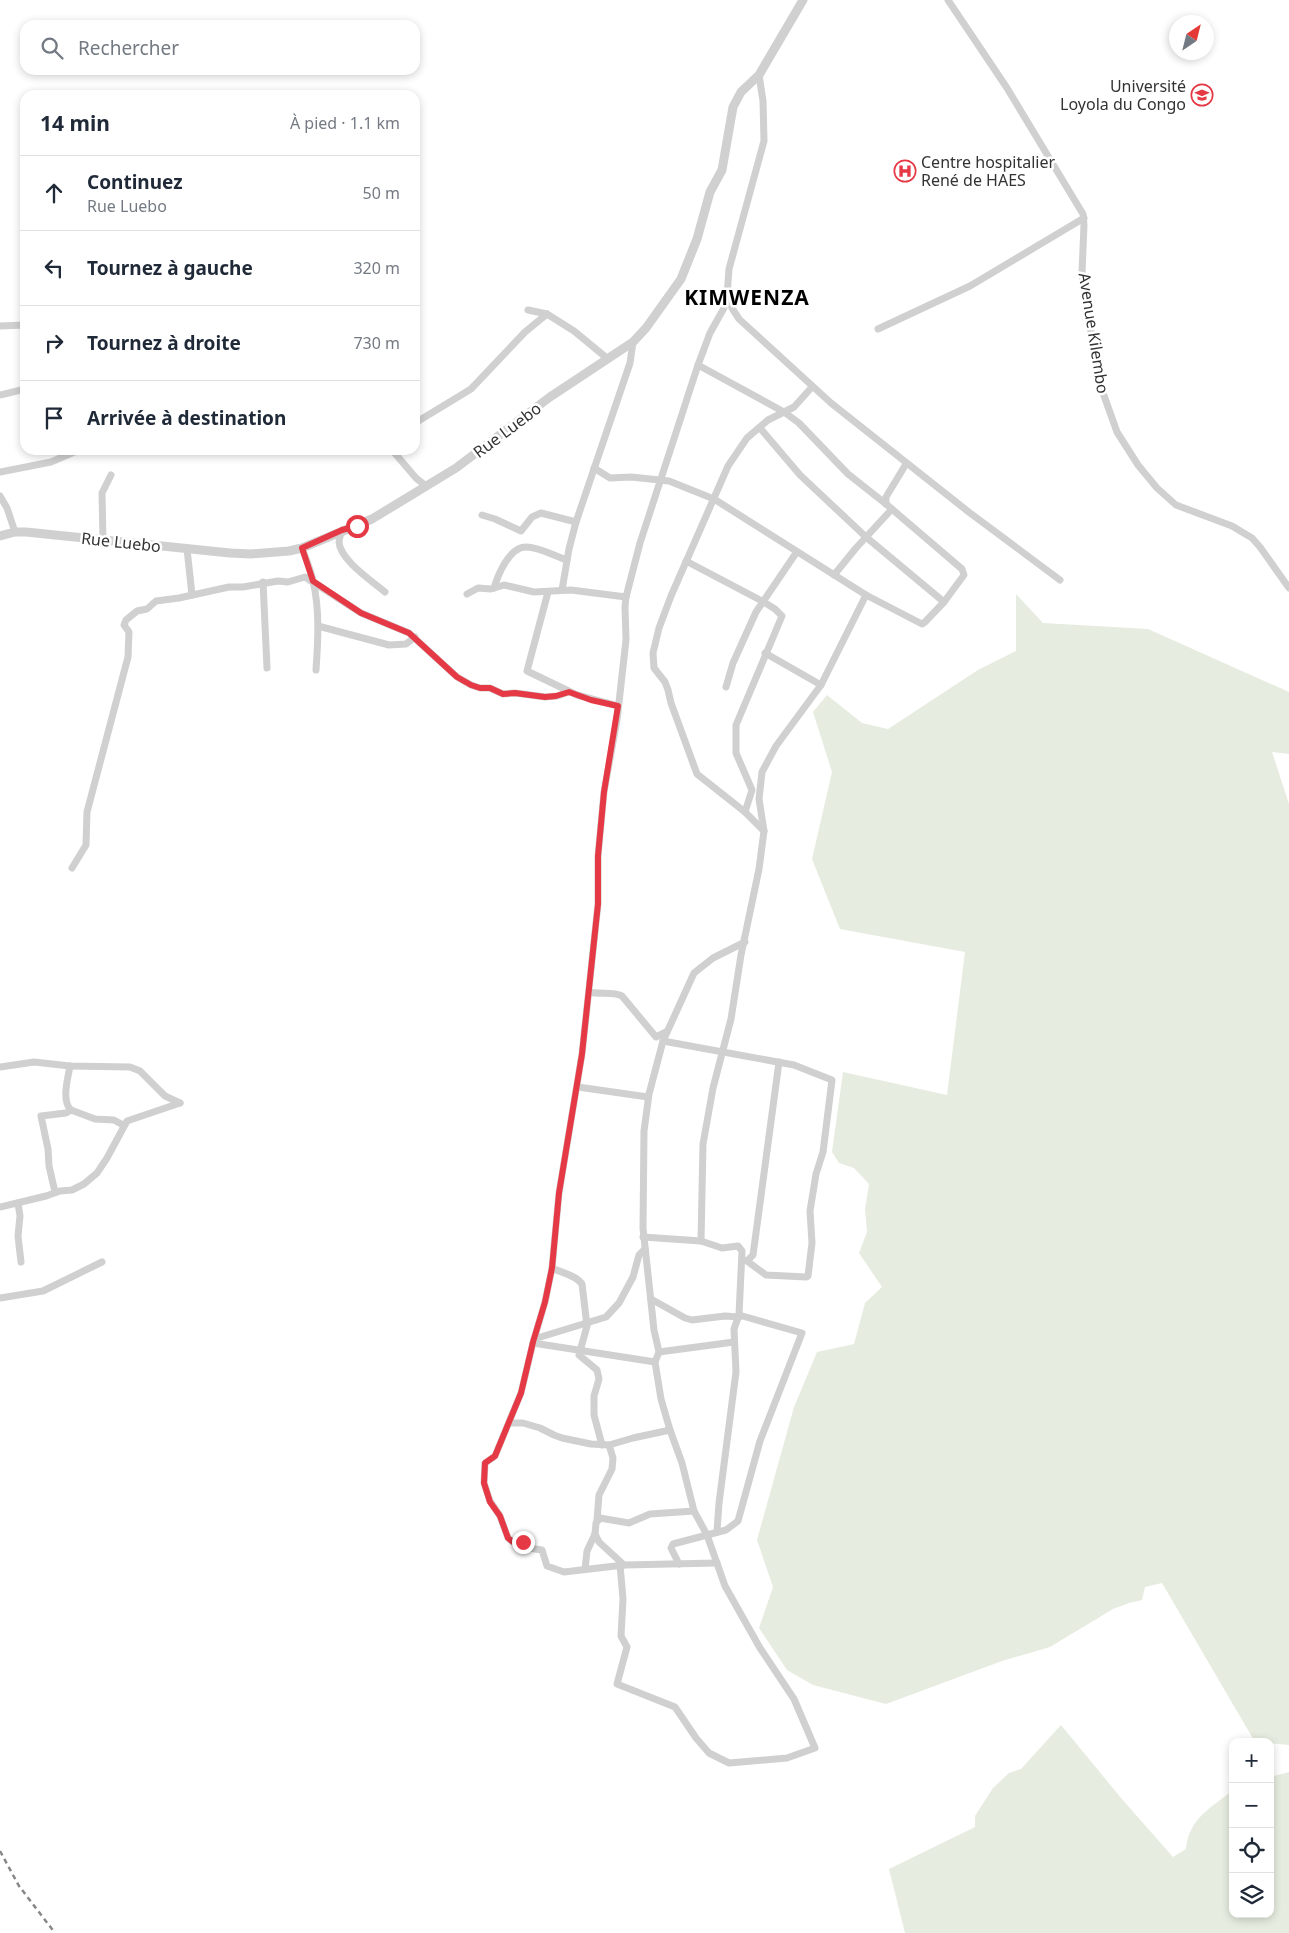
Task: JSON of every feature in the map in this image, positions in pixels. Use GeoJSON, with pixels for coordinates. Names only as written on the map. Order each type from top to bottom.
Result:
{"type":"FeatureCollection","features":[{"type":"Feature","properties":{"kind":"street","name":"Rue Luebo"},"geometry":{"type":"LineString","coordinates":[[0,536],[15,532],[251,554],[289,551],[302,548],[372,519],[456,468],[550,398],[633,342],[646,328],[681,279],[697,239],[710,192],[722,170],[733,107],[741,92],[758,74],[803,0]]}},
{"type":"Feature","properties":{"kind":"street"},"geometry":{"type":"LineString","coordinates":[[878,329],[970,286],[1084,218],[1007,88],[948,0]]}},
{"type":"Feature","properties":{"kind":"street"},"geometry":{"type":"LineString","coordinates":[[717,1563],[622,1565],[564,1572],[549,1568],[542,1550],[528,1548],[525,1543],[513,1542],[508,1538],[500,1516],[490,1502],[484,1483],[485,1463],[495,1456],[521,1393],[552,1268],[559,1193],[578,1088],[589,992],[598,904],[598,856],[604,792],[618,706],[626,640],[626,597],[640,543],[698,364],[710,333],[724,308],[729,269],[764,141],[763,101],[758,74]]}},
{"type":"Feature","properties":{"kind":"street","name":"Avenue Kilembo"},"geometry":{"type":"LineString","coordinates":[[1084,218],[1082,274],[1098,380],[1117,432],[1138,465],[1157,488],[1176,505],[1232,526],[1252,538],[1289,588]]}},
{"type":"Feature","properties":{"kind":"street"},"geometry":{"type":"LineString","coordinates":[[727,296],[732,308],[744,324],[812,387],[906,464],[1060,580]]}},
{"type":"Feature","properties":{"kind":"street"},"geometry":{"type":"LineString","coordinates":[[528,310],[547,314],[583,338],[608,359]]}},
{"type":"Feature","properties":{"kind":"street"},"geometry":{"type":"LineString","coordinates":[[420,420],[471,389],[525,332],[547,314]]}},
{"type":"Feature","properties":{"kind":"street"},"geometry":{"type":"LineString","coordinates":[[0,326],[20,325]]}},
{"type":"Feature","properties":{"kind":"street"},"geometry":{"type":"LineString","coordinates":[[562,590],[576,522],[630,363],[633,342]]}},
{"type":"Feature","properties":{"kind":"street"},"geometry":{"type":"LineString","coordinates":[[594,468],[610,478],[669,481],[714,500],[866,596],[922,624],[944,602],[964,575],[964,572],[892,509],[848,474],[805,428],[784,412],[698,364]]}},
{"type":"Feature","properties":{"kind":"street"},"geometry":{"type":"LineString","coordinates":[[764,831],[745,812],[697,774],[665,682],[654,668],[653,653],[659,628],[728,466],[743,444],[768,420],[794,407],[812,387]]}},
{"type":"Feature","properties":{"kind":"street"},"geometry":{"type":"LineString","coordinates":[[0,395],[20,390]]}},
{"type":"Feature","properties":{"kind":"street"},"geometry":{"type":"LineString","coordinates":[[768,420],[771,409],[770,404]]}},
{"type":"Feature","properties":{"kind":"street"},"geometry":{"type":"LineString","coordinates":[[760,428],[800,475],[866,537],[944,602]]}},
{"type":"Feature","properties":{"kind":"street"},"geometry":{"type":"LineString","coordinates":[[0,472],[51,462],[68,455]]}},
{"type":"Feature","properties":{"kind":"street"},"geometry":{"type":"LineString","coordinates":[[396,455],[416,478],[426,486]]}},
{"type":"Feature","properties":{"kind":"street"},"geometry":{"type":"LineString","coordinates":[[886,504],[886,497],[906,464]]}},
{"type":"Feature","properties":{"kind":"street"},"geometry":{"type":"LineString","coordinates":[[102,540],[102,493],[111,475]]}},
{"type":"Feature","properties":{"kind":"street"},"geometry":{"type":"LineString","coordinates":[[0,496],[7,508],[15,532]]}},
{"type":"Feature","properties":{"kind":"street"},"geometry":{"type":"LineString","coordinates":[[834,575],[892,509]]}},
{"type":"Feature","properties":{"kind":"street"},"geometry":{"type":"LineString","coordinates":[[482,515],[521,531],[532,517],[542,513],[576,522]]}},
{"type":"Feature","properties":{"kind":"street"},"geometry":{"type":"LineString","coordinates":[[342,530],[339,544],[344,554],[356,568],[385,592]]}},
{"type":"Feature","properties":{"kind":"street"},"geometry":{"type":"LineString","coordinates":[[494,588],[503,567],[520,548],[529,547],[567,560]]}},
{"type":"Feature","properties":{"kind":"street"},"geometry":{"type":"LineString","coordinates":[[302,548],[313,581],[318,626],[316,670]]}},
{"type":"Feature","properties":{"kind":"street"},"geometry":{"type":"LineString","coordinates":[[187,549],[192,595]]}},
{"type":"Feature","properties":{"kind":"street"},"geometry":{"type":"LineString","coordinates":[[726,687],[740,647],[762,601],[796,553]]}},
{"type":"Feature","properties":{"kind":"street"},"geometry":{"type":"LineString","coordinates":[[686,561],[762,601],[782,616],[736,725],[736,753],[752,790],[745,812]]}},
{"type":"Feature","properties":{"kind":"street"},"geometry":{"type":"LineString","coordinates":[[72,868],[86,844],[87,812],[128,657],[129,632],[124,625],[126,620],[139,609],[147,609],[156,601],[229,587],[243,587],[263,582],[288,582],[306,577],[361,613],[402,630],[415,638],[457,677],[471,685],[480,688],[490,688],[503,694],[515,693],[545,697],[569,692]]}},
{"type":"Feature","properties":{"kind":"street"},"geometry":{"type":"LineString","coordinates":[[263,582],[267,668]]}},
{"type":"Feature","properties":{"kind":"street"},"geometry":{"type":"LineString","coordinates":[[466,594],[478,588],[494,588],[504,585],[534,592],[562,590],[626,597]]}},
{"type":"Feature","properties":{"kind":"street"},"geometry":{"type":"LineString","coordinates":[[548,592],[526,668],[528,672],[569,692],[591,700],[618,706]]}},
{"type":"Feature","properties":{"kind":"street"},"geometry":{"type":"LineString","coordinates":[[701,1241],[703,1144],[713,1088],[731,1019],[755,896],[764,831],[759,799],[762,772],[776,746],[821,684],[866,596]]}},
{"type":"Feature","properties":{"kind":"street"},"geometry":{"type":"LineString","coordinates":[[318,626],[389,645],[406,644],[415,638]]}},
{"type":"Feature","properties":{"kind":"street"},"geometry":{"type":"LineString","coordinates":[[765,653],[821,684]]}},
{"type":"Feature","properties":{"kind":"street"},"geometry":{"type":"LineString","coordinates":[[540,679],[547,689],[545,697]]}},
{"type":"Feature","properties":{"kind":"street"},"geometry":{"type":"LineString","coordinates":[[595,1534],[599,1542],[622,1565],[621,1636],[627,1647],[617,1684],[675,1707],[696,1738],[709,1753],[729,1763],[787,1758],[816,1748],[794,1699],[742,1618],[725,1586],[707,1535],[694,1511],[682,1464],[661,1399],[655,1362],[659,1352],[654,1330],[645,1249],[642,1178],[644,1131],[648,1098],[663,1041],[694,973],[713,958],[745,942]]}},
{"type":"Feature","properties":{"kind":"street"},"geometry":{"type":"LineString","coordinates":[[589,992],[618,994],[622,996],[656,1038],[666,1032]]}},
{"type":"Feature","properties":{"kind":"street"},"geometry":{"type":"LineString","coordinates":[[663,1041],[794,1065],[832,1080],[823,1152],[816,1174],[810,1211],[812,1243],[808,1276],[766,1276],[745,1260]]}},
{"type":"Feature","properties":{"kind":"street"},"geometry":{"type":"LineString","coordinates":[[0,1067],[34,1062],[70,1066],[130,1067],[140,1071],[165,1096],[180,1103],[132,1118],[123,1125],[107,1158],[97,1173],[84,1184],[72,1190],[55,1192],[0,1207]]}},
{"type":"Feature","properties":{"kind":"street"},"geometry":{"type":"LineString","coordinates":[[745,1260],[753,1255],[779,1062]]}},
{"type":"Feature","properties":{"kind":"street"},"geometry":{"type":"LineString","coordinates":[[70,1066],[66,1092],[68,1106],[71,1110],[95,1119],[114,1120],[123,1125]]}},
{"type":"Feature","properties":{"kind":"street"},"geometry":{"type":"LineString","coordinates":[[578,1088],[648,1098]]}},
{"type":"Feature","properties":{"kind":"street"},"geometry":{"type":"LineString","coordinates":[[55,1192],[49,1166],[48,1149],[40,1118],[42,1115],[66,1113],[71,1110]]}},
{"type":"Feature","properties":{"kind":"street"},"geometry":{"type":"LineString","coordinates":[[18,1203],[20,1216],[18,1246],[21,1262]]}},
{"type":"Feature","properties":{"kind":"street"},"geometry":{"type":"LineString","coordinates":[[644,1237],[701,1241],[722,1248],[738,1246],[741,1248],[745,1260],[739,1316],[734,1329],[736,1372],[719,1503],[718,1531]]}},
{"type":"Feature","properties":{"kind":"street"},"geometry":{"type":"LineString","coordinates":[[533,1341],[606,1317],[619,1303],[633,1277],[639,1255],[645,1249]]}},
{"type":"Feature","properties":{"kind":"street"},"geometry":{"type":"LineString","coordinates":[[0,1298],[43,1291],[102,1262]]}},
{"type":"Feature","properties":{"kind":"street"},"geometry":{"type":"LineString","coordinates":[[552,1268],[572,1276],[582,1284],[586,1332],[579,1354],[597,1370],[599,1379],[594,1396],[594,1415],[613,1458],[612,1470],[599,1494],[595,1534],[586,1552],[585,1569]]}},
{"type":"Feature","properties":{"kind":"street"},"geometry":{"type":"LineString","coordinates":[[651,1299],[692,1320],[739,1316],[802,1332],[760,1441],[738,1521],[726,1530],[673,1544],[671,1548],[679,1564]]}},
{"type":"Feature","properties":{"kind":"street"},"geometry":{"type":"LineString","coordinates":[[533,1341],[579,1351],[655,1362]]}},
{"type":"Feature","properties":{"kind":"street"},"geometry":{"type":"LineString","coordinates":[[659,1352],[734,1342]]}},
{"type":"Feature","properties":{"kind":"street"},"geometry":{"type":"LineString","coordinates":[[509,1423],[540,1428],[554,1435],[591,1444],[606,1445],[670,1430]]}},
{"type":"Feature","properties":{"kind":"street"},"geometry":{"type":"LineString","coordinates":[[597,1520],[600,1518],[629,1523],[650,1514],[694,1511]]}},
{"type":"Feature","properties":{"kind":"shaded area"},"geometry":{"type":"Polygon","coordinates":[[[1016,594],[1043,623],[1148,629],[1289,692],[1289,754],[1272,752],[1289,804],[1289,1745],[1274,1744],[1274,1738],[1253,1738],[1162,1583],[1145,1587],[1142,1600],[1113,1609],[1050,1647],[1002,1661],[886,1704],[813,1685],[787,1670],[759,1628],[773,1587],[757,1540],[794,1407],[817,1352],[854,1344],[865,1303],[882,1287],[859,1253],[867,1232],[865,1209],[869,1184],[854,1168],[839,1163],[832,1152],[843,1072],[947,1095],[965,952],[840,929],[812,859],[832,772],[813,712],[827,695],[862,723],[888,729],[978,670],[1016,651],[1016,594]]]}},
{"type":"Feature","properties":{"kind":"shaded area"},"geometry":{"type":"Polygon","coordinates":[[[1061,1725],[1173,1857],[1186,1849],[1191,1829],[1202,1815],[1229,1793],[1229,1918],[1274,1918],[1274,1776],[1289,1772],[1289,1933],[905,1933],[889,1869],[975,1827],[975,1816],[993,1788],[1009,1773],[1021,1769],[1061,1725]]]}},
{"type":"Feature","properties":{"kind":"railway"},"geometry":{"type":"LineString","coordinates":[[0,1851],[19,1886],[55,1933]]}},
{"type":"Feature","properties":{"kind":"place","name":"Université Loyola du Congo"},"geometry":{"type":"Point","coordinates":[1202,95]}},
{"type":"Feature","properties":{"kind":"place","name":"Centre hospitalier René de HAES"},"geometry":{"type":"Point","coordinates":[905,171]}},
{"type":"Feature","properties":{"kind":"district","name":"KIMWENZA"},"geometry":{"type":"Point","coordinates":[747,297]}},
{"type":"Feature","properties":{"kind":"route"},"geometry":{"type":"LineString","coordinates":[[357,526],[342,530],[302,548],[313,581],[368,617],[409,633],[445,667],[471,685],[480,688],[490,688],[503,694],[515,693],[545,697],[569,692],[591,700],[618,706],[604,792],[598,856],[598,904],[582,1054],[578,1088],[559,1193],[552,1268],[521,1393],[495,1456],[485,1463],[484,1483],[490,1502],[500,1516],[510,1541],[523,1542]]}}]}
